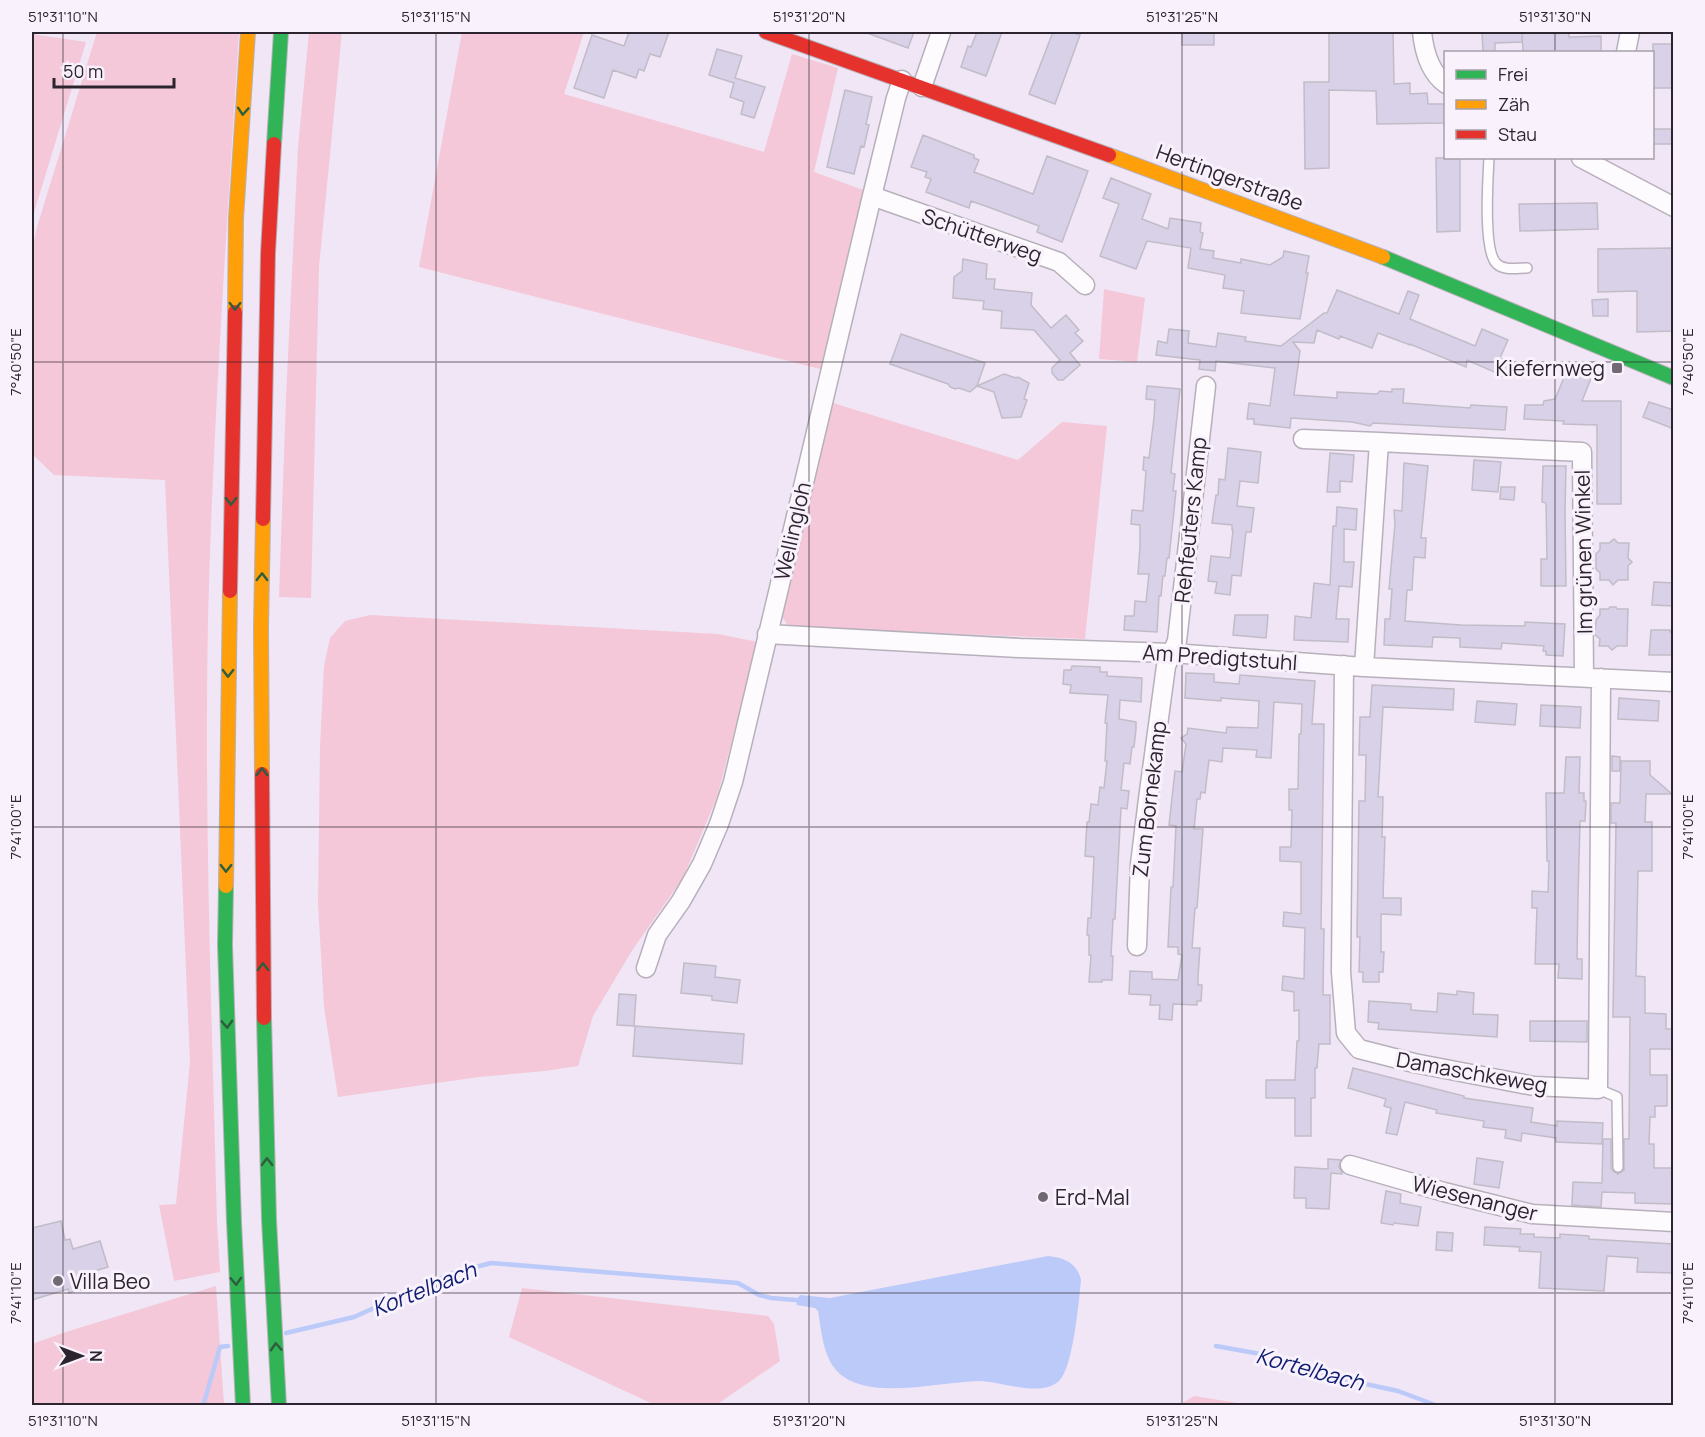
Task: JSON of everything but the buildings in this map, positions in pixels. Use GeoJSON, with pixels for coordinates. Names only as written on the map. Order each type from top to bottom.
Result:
{"type":"FeatureCollection","features":[{"type":"Feature","properties":{"kind":"main road"},"geometry":{"type":"LineString","coordinates":[[243,1406],[234,1222],[225,945],[236,229],[248,32]]}},
{"type":"Feature","properties":{"kind":"main road"},"geometry":{"type":"LineString","coordinates":[[279,1406],[269,1220],[262,912],[261,628],[268,253],[281,32]]}},
{"type":"Feature","properties":{"kind":"main road","name":"Hertingerstraße"},"geometry":{"type":"LineString","coordinates":[[766,32],[1227,198],[1415,269],[1674,378]]}},
{"type":"Feature","properties":{"kind":"street"},"geometry":{"type":"LineString","coordinates":[[922,87],[941,32]]}},
{"type":"Feature","properties":{"kind":"street"},"geometry":{"type":"LineString","coordinates":[[1422,32],[1424,49],[1430,65],[1444,82]]}},
{"type":"Feature","properties":{"kind":"street"},"geometry":{"type":"LineString","coordinates":[[1626,51],[1630,32]]}},
{"type":"Feature","properties":{"kind":"street","name":"Wellingloh"},"geometry":{"type":"LineString","coordinates":[[645,968],[657,935],[681,902],[702,864],[733,782],[872,196],[902,80]]}},
{"type":"Feature","properties":{"kind":"street"},"geometry":{"type":"LineString","coordinates":[[1600,162],[1674,207]]}},
{"type":"Feature","properties":{"kind":"street","name":"Schütterweg"},"geometry":{"type":"LineString","coordinates":[[872,196],[1059,262],[1085,285]]}},
{"type":"Feature","properties":{"kind":"street","name":"Rehfeuters Kamp"},"geometry":{"type":"LineString","coordinates":[[1172,653],[1177,641],[1206,386]]}},
{"type":"Feature","properties":{"kind":"street","name":"Im grünen Winkel"},"geometry":{"type":"LineString","coordinates":[[1303,438],[1582,452],[1593,677]]}},
{"type":"Feature","properties":{"kind":"street"},"geometry":{"type":"LineString","coordinates":[[1364,667],[1379,442]]}},
{"type":"Feature","properties":{"kind":"street","name":"Am Predigtstuhl"},"geometry":{"type":"LineString","coordinates":[[767,634],[1020,648],[1172,653],[1364,667],[1674,682]]}},
{"type":"Feature","properties":{"kind":"street","name":"Zum Bornekamp"},"geometry":{"type":"LineString","coordinates":[[1137,946],[1140,864],[1166,666],[1172,653]]}},
{"type":"Feature","properties":{"kind":"street","name":"Damaschkeweg"},"geometry":{"type":"LineString","coordinates":[[1344,665],[1341,972],[1346,1033],[1359,1049],[1414,1063],[1534,1086],[1598,1089]]}},
{"type":"Feature","properties":{"kind":"street"},"geometry":{"type":"LineString","coordinates":[[1593,677],[1598,1089]]}},
{"type":"Feature","properties":{"kind":"street","name":"Wiesenanger"},"geometry":{"type":"LineString","coordinates":[[1350,1165],[1532,1214],[1674,1222]]}},
{"type":"Feature","properties":{"kind":"lane"},"geometry":{"type":"LineString","coordinates":[[1489,159],[1488,236],[1491,256],[1497,264],[1504,268],[1527,268]]}},
{"type":"Feature","properties":{"kind":"lane"},"geometry":{"type":"LineString","coordinates":[[1598,1089],[1617,1097],[1618,1167]]}},
{"type":"Feature","properties":{"kind":"shaded area"},"geometry":{"type":"Polygon","coordinates":[[[97,32],[239,32],[217,398],[208,618],[209,920],[220,1272],[174,1281],[159,1205],[176,1204],[190,1062],[165,480],[54,475],[32,454],[32,251],[37,227],[97,32]]]}},
{"type":"Feature","properties":{"kind":"shaded area"},"geometry":{"type":"Polygon","coordinates":[[[309,32],[342,32],[319,267],[311,598],[279,597],[298,148],[309,32]]]}},
{"type":"Feature","properties":{"kind":"shaded area"},"geometry":{"type":"Polygon","coordinates":[[[462,32],[584,32],[564,94],[764,152],[792,54],[838,68],[814,172],[866,191],[824,370],[419,267],[462,32]]]}},
{"type":"Feature","properties":{"kind":"shaded area"},"geometry":{"type":"Polygon","coordinates":[[[32,34],[86,42],[32,219],[32,34]]]}},
{"type":"Feature","properties":{"kind":"shaded area"},"geometry":{"type":"Polygon","coordinates":[[[1104,289],[1145,298],[1137,362],[1099,359],[1104,289]]]}},
{"type":"Feature","properties":{"kind":"shaded area"},"geometry":{"type":"Polygon","coordinates":[[[833,403],[1018,460],[1062,422],[1107,426],[1085,639],[789,627],[781,615],[833,403]]]}},
{"type":"Feature","properties":{"kind":"shaded area"},"geometry":{"type":"Polygon","coordinates":[[[370,615],[718,634],[758,642],[717,797],[683,878],[633,949],[593,1016],[578,1066],[338,1097],[324,1007],[318,904],[320,746],[324,666],[330,638],[345,621],[370,615]]]}},
{"type":"Feature","properties":{"kind":"shaded area"},"geometry":{"type":"Polygon","coordinates":[[[216,1286],[224,1405],[32,1405],[32,1344],[216,1286]]]}},
{"type":"Feature","properties":{"kind":"shaded area"},"geometry":{"type":"Polygon","coordinates":[[[522,1288],[768,1316],[774,1324],[780,1361],[716,1405],[655,1405],[509,1337],[522,1288]]]}},
{"type":"Feature","properties":{"kind":"shaded area"},"geometry":{"type":"Polygon","coordinates":[[[1194,1396],[1250,1405],[1179,1405],[1194,1396]]]}},
{"type":"Feature","properties":{"kind":"water"},"geometry":{"type":"Polygon","coordinates":[[[1048,1256],[1069,1262],[1076,1269],[1081,1280],[1068,1363],[1059,1381],[1042,1388],[979,1381],[909,1388],[857,1384],[844,1377],[832,1364],[822,1338],[818,1311],[815,1308],[797,1305],[796,1300],[800,1295],[830,1298],[1048,1256]]]}},
{"type":"Feature","properties":{"kind":"waterway","name":"Kortelbach"},"geometry":{"type":"LineString","coordinates":[[286,1333],[354,1317],[450,1274],[491,1263],[738,1283],[759,1295],[796,1300]]}},
{"type":"Feature","properties":{"kind":"waterway","name":"Kortelbach"},"geometry":{"type":"LineString","coordinates":[[203,1406],[220,1347],[228,1346]]}},
{"type":"Feature","properties":{"kind":"waterway","name":"Kortelbach"},"geometry":{"type":"LineString","coordinates":[[1216,1346],[1266,1355],[1338,1378],[1398,1391],[1438,1406]]}},
{"type":"Feature","properties":{"kind":"traffic: fast"},"geometry":{"type":"LineString","coordinates":[[274,144],[281,32]]}},
{"type":"Feature","properties":{"kind":"traffic: fast"},"geometry":{"type":"LineString","coordinates":[[1383,257],[1674,378]]}},
{"type":"Feature","properties":{"kind":"traffic: fast"},"geometry":{"type":"LineString","coordinates":[[226,886],[225,945],[234,1222],[243,1406]]}},
{"type":"Feature","properties":{"kind":"traffic: fast"},"geometry":{"type":"LineString","coordinates":[[264,1018],[269,1220],[279,1406]]}},
{"type":"Feature","properties":{"kind":"traffic: slow"},"geometry":{"type":"LineString","coordinates":[[235,312],[236,218],[248,32]]}},
{"type":"Feature","properties":{"kind":"traffic: slow"},"geometry":{"type":"LineString","coordinates":[[1109,155],[1383,257]]}},
{"type":"Feature","properties":{"kind":"traffic: slow"},"geometry":{"type":"LineString","coordinates":[[262,774],[263,519]]}},
{"type":"Feature","properties":{"kind":"traffic: slow"},"geometry":{"type":"LineString","coordinates":[[226,886],[230,591]]}},
{"type":"Feature","properties":{"kind":"traffic: jam"},"geometry":{"type":"LineString","coordinates":[[766,32],[1109,155]]}},
{"type":"Feature","properties":{"kind":"traffic: jam"},"geometry":{"type":"LineString","coordinates":[[263,519],[268,253],[274,144]]}},
{"type":"Feature","properties":{"kind":"traffic: jam"},"geometry":{"type":"LineString","coordinates":[[230,591],[235,312]]}},
{"type":"Feature","properties":{"kind":"traffic: jam"},"geometry":{"type":"LineString","coordinates":[[262,774],[264,1018]]}},
{"type":"Feature","properties":{"kind":"place","name":"Kiefernweg"},"geometry":{"type":"Point","coordinates":[1617,368]}},
{"type":"Feature","properties":{"kind":"place","name":"Erd-Mal"},"geometry":{"type":"Point","coordinates":[1043,1197]}},
{"type":"Feature","properties":{"kind":"place","name":"Villa Beo"},"geometry":{"type":"Point","coordinates":[58,1281]}}]}
